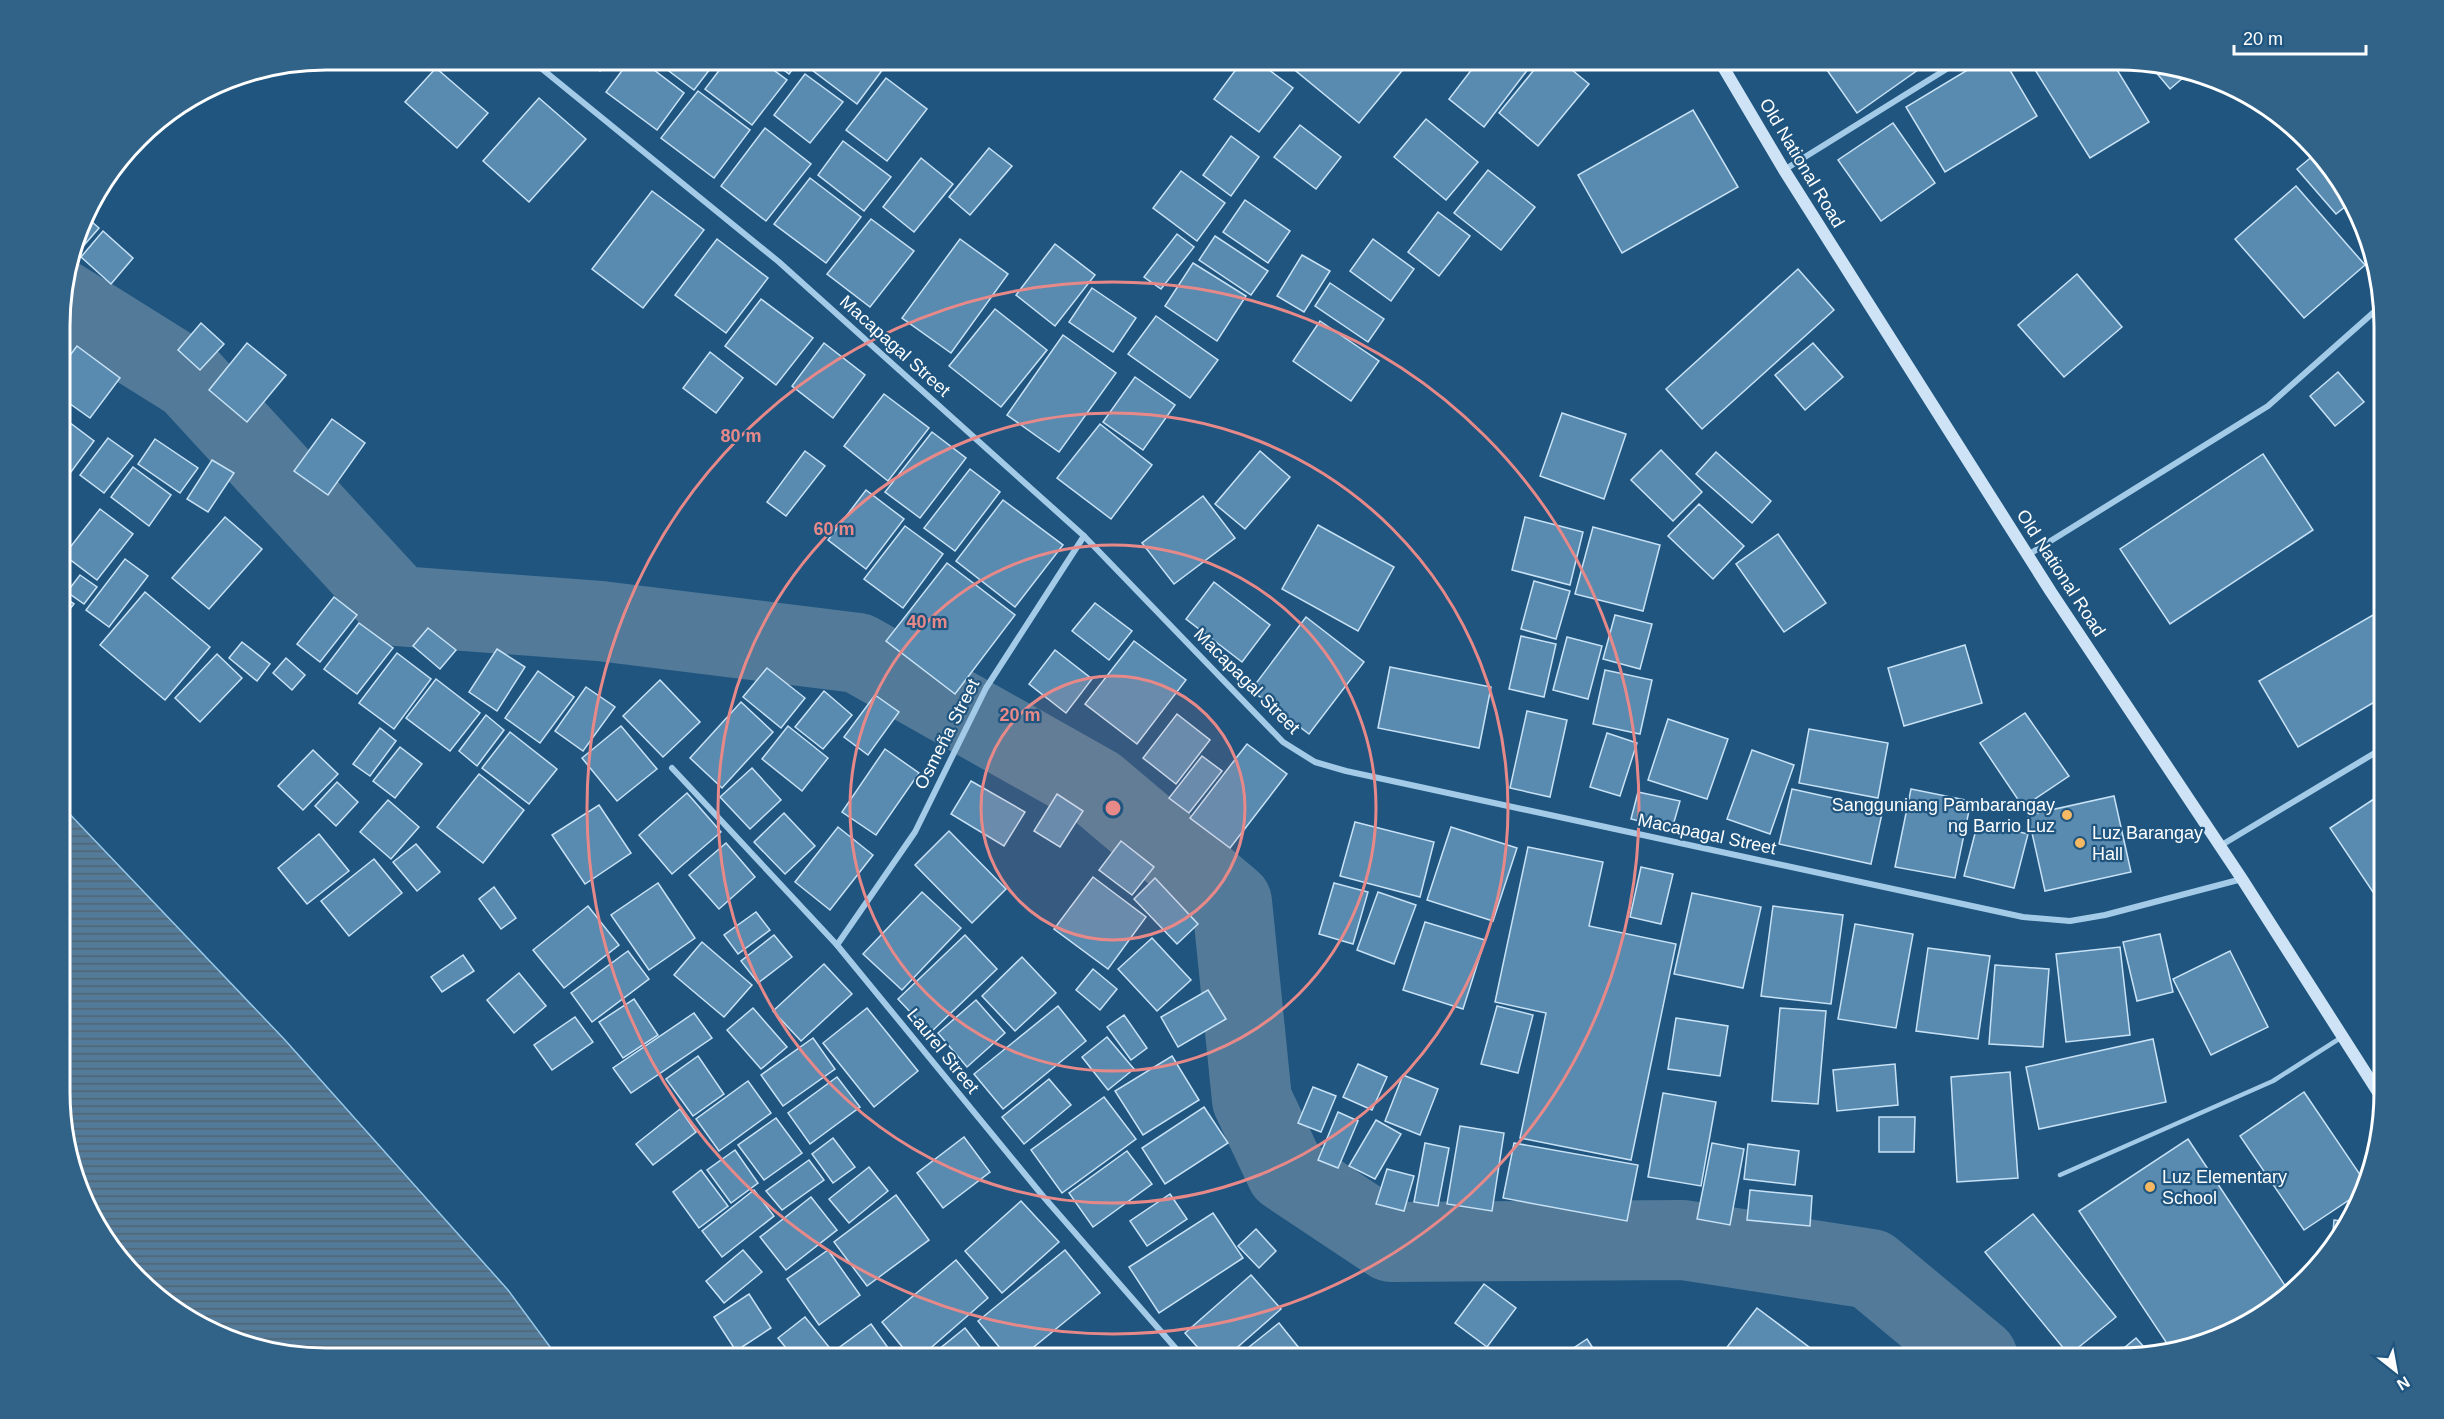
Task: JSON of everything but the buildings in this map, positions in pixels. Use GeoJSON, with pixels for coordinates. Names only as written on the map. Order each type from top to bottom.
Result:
{"type":"FeatureCollection","features":[{"type":"Feature","properties":{"kind":"main road","name":"Old National Road"},"geometry":{"type":"LineString","coordinates":[[1725,70],[1784,170],[2028,555],[2242,879],[2374,1085]]}},
{"type":"Feature","properties":{"kind":"street","name":"Macapagal Street"},"geometry":{"type":"LineString","coordinates":[[543,70],[779,262],[1084,536],[1283,742],[1315,762],[1346,771],[2023,917],[2070,921],[2105,915],[2242,879]]}},
{"type":"Feature","properties":{"kind":"street"},"geometry":{"type":"LineString","coordinates":[[1784,170],[1945,70]]}},
{"type":"Feature","properties":{"kind":"street"},"geometry":{"type":"LineString","coordinates":[[2028,555],[2268,406],[2373,313]]}},
{"type":"Feature","properties":{"kind":"street","name":"Osmeña Street"},"geometry":{"type":"LineString","coordinates":[[837,945],[915,832],[986,688],[1084,536]]}},
{"type":"Feature","properties":{"kind":"street"},"geometry":{"type":"LineString","coordinates":[[2220,846],[2374,754]]}},
{"type":"Feature","properties":{"kind":"street","name":"Laurel Street"},"geometry":{"type":"LineString","coordinates":[[672,768],[837,945],[1042,1195],[1175,1348]]}},
{"type":"Feature","properties":{"kind":"lane"},"geometry":{"type":"LineString","coordinates":[[2060,1175],[2273,1081],[2342,1037]]}},
{"type":"Feature","properties":{"kind":"water"},"geometry":{"type":"Polygon","coordinates":[[[70,814],[285,1040],[508,1290],[551,1348],[309,1348],[276,1344],[228,1329],[198,1314],[171,1296],[145,1274],[123,1248],[105,1221],[90,1191],[75,1143],[70,1093],[70,814]]]}},
{"type":"Feature","properties":{"kind":"waterway"},"geometry":{"type":"LineString","coordinates":[[71,306],[190,380],[398,606],[600,621],[858,653],[1096,787],[1232,902],[1252,1100],[1286,1172],[1391,1242],[1683,1240],[1871,1269],[1966,1348]]}},
{"type":"Feature","properties":{"kind":"place","name":"Sangguniang Pambarangay ng Barrio Luz"},"geometry":{"type":"Point","coordinates":[2067,815]}},
{"type":"Feature","properties":{"kind":"place","name":"Luz Barangay Hall"},"geometry":{"type":"Point","coordinates":[2080,843]}},
{"type":"Feature","properties":{"kind":"place","name":"Luz Elementary School"},"geometry":{"type":"Point","coordinates":[2150,1187]}}]}
